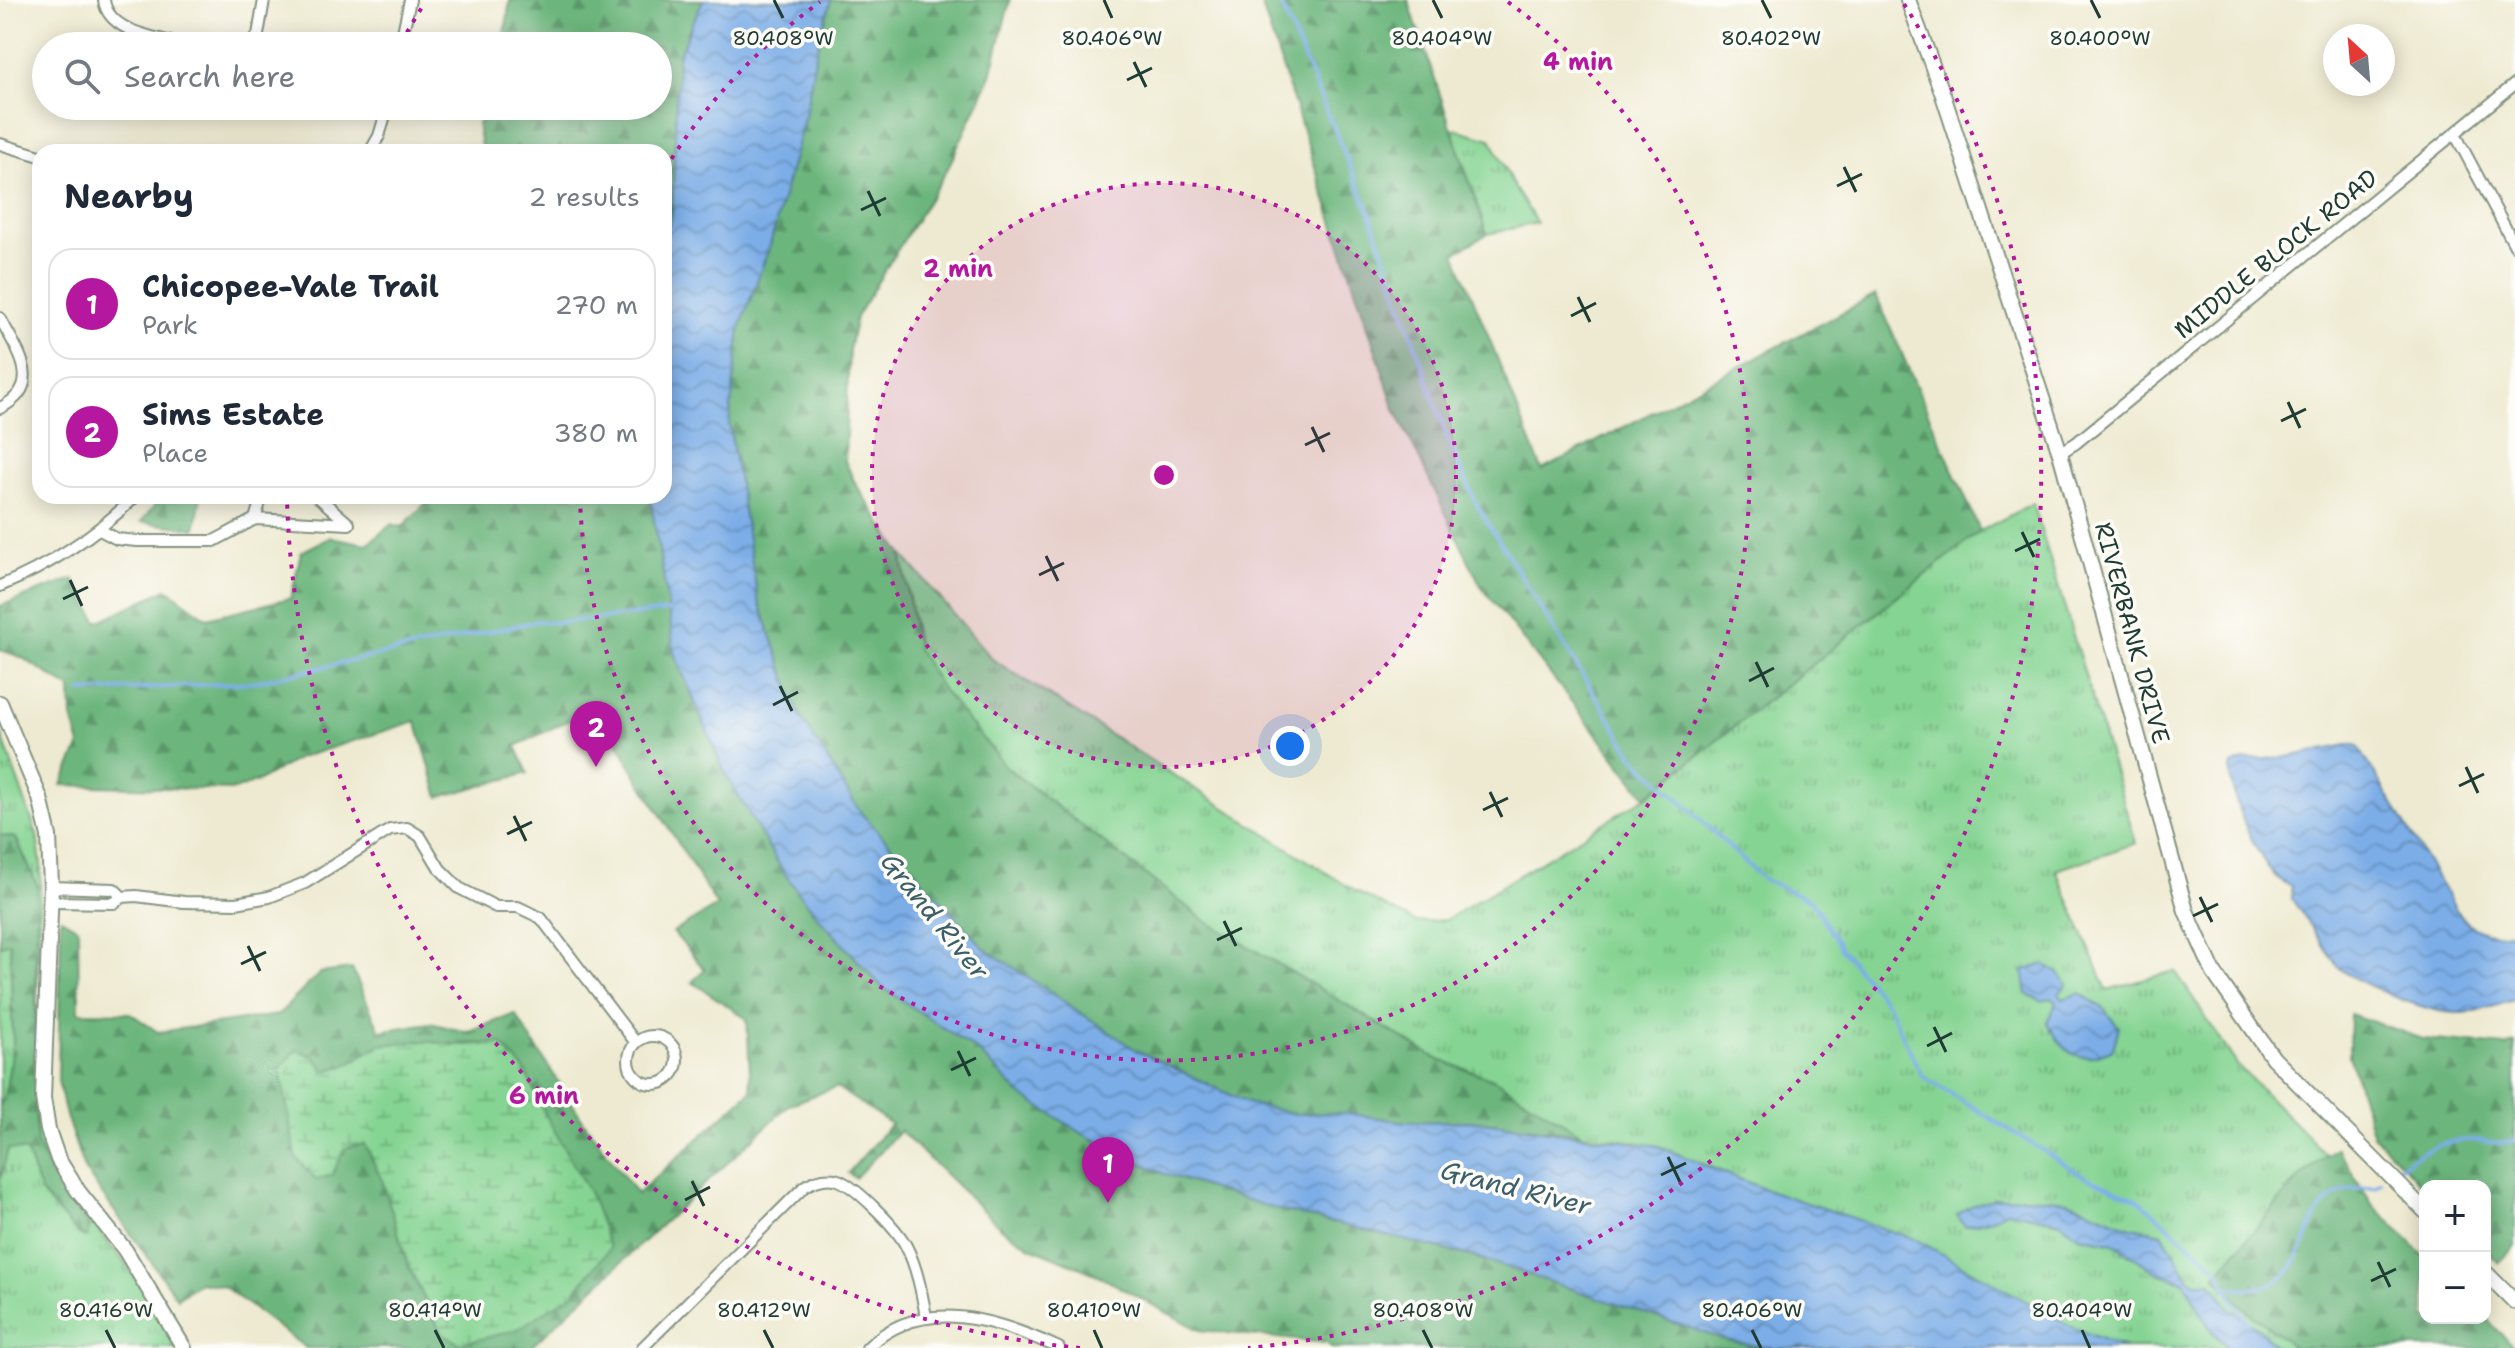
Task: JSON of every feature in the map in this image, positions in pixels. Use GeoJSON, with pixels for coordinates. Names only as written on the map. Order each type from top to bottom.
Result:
{"type":"FeatureCollection","features":[{"type":"Feature","properties":{"kind":"street"},"geometry":{"type":"LineString","coordinates":[[104,0],[110,18],[123,27],[140,32]]}},
{"type":"Feature","properties":{"kind":"street"},"geometry":{"type":"LineString","coordinates":[[259,32],[264,0]]}},
{"type":"Feature","properties":{"kind":"street"},"geometry":{"type":"LineString","coordinates":[[403,32],[410,0]]}},
{"type":"Feature","properties":{"kind":"street","name":"RIVERBANK DRIVE"},"geometry":{"type":"LineString","coordinates":[[1908,0],[1942,92],[2060,453],[2186,911],[2214,973],[2273,1058],[2419,1205]]}},
{"type":"Feature","properties":{"kind":"street","name":"MIDDLE BLOCK ROAD"},"geometry":{"type":"LineString","coordinates":[[2060,453],[2515,84]]}},
{"type":"Feature","properties":{"kind":"street"},"geometry":{"type":"LineString","coordinates":[[374,144],[384,120]]}},
{"type":"Feature","properties":{"kind":"street"},"geometry":{"type":"LineString","coordinates":[[2455,134],[2515,246]]}},
{"type":"Feature","properties":{"kind":"street"},"geometry":{"type":"LineString","coordinates":[[0,144],[32,154]]}},
{"type":"Feature","properties":{"kind":"street"},"geometry":{"type":"LineString","coordinates":[[0,318],[26,375],[20,395],[0,408]]}},
{"type":"Feature","properties":{"kind":"street"},"geometry":{"type":"LineString","coordinates":[[0,586],[48,563],[98,529],[127,504]]}},
{"type":"Feature","properties":{"kind":"street"},"geometry":{"type":"LineString","coordinates":[[255,519],[260,504]]}},
{"type":"Feature","properties":{"kind":"street"},"geometry":{"type":"LineString","coordinates":[[98,529],[117,539],[214,541],[255,519],[349,524],[326,504]]}},
{"type":"Feature","properties":{"kind":"street"},"geometry":{"type":"LineString","coordinates":[[0,703],[44,812],[49,836],[51,894],[43,1098],[48,1130],[58,1159],[78,1191],[125,1250],[184,1348]]}},
{"type":"Feature","properties":{"kind":"street"},"geometry":{"type":"LineString","coordinates":[[51,894],[114,889],[122,897],[236,903],[269,897],[305,883],[390,830],[407,828],[420,836],[440,869],[459,888],[496,907],[518,907],[541,918],[636,1043]]}},
{"type":"Feature","properties":{"kind":"street"},"geometry":{"type":"LineString","coordinates":[[655,1036],[673,1046],[677,1065],[672,1075],[657,1084],[641,1081],[635,1076],[629,1059],[636,1043],[645,1037],[655,1036]]}},
{"type":"Feature","properties":{"kind":"street"},"geometry":{"type":"LineString","coordinates":[[642,1348],[805,1186],[826,1178],[847,1184],[905,1242],[912,1258],[926,1317]]}},
{"type":"Feature","properties":{"kind":"street"},"geometry":{"type":"LineString","coordinates":[[2491,1278],[2515,1302]]}},
{"type":"Feature","properties":{"kind":"street"},"geometry":{"type":"LineString","coordinates":[[867,1348],[893,1329],[926,1317],[954,1315],[982,1319],[1059,1348]]}},
{"type":"Feature","properties":{"kind":"green space"},"geometry":{"type":"Polygon","coordinates":[[[510,0],[703,0],[678,56],[672,215],[672,144],[481,144],[477,124],[482,120],[672,120],[672,32],[505,32],[510,0]]]}},
{"type":"Feature","properties":{"kind":"green space"},"geometry":{"type":"Polygon","coordinates":[[[831,0],[1010,0],[991,75],[947,170],[856,317],[849,350],[845,461],[855,483],[901,553],[918,651],[944,692],[1007,768],[1204,920],[1439,1060],[1493,1079],[1582,1134],[1475,1121],[1405,1122],[1345,1113],[1295,1114],[1247,1103],[1136,1050],[984,948],[860,812],[799,714],[758,599],[729,423],[740,328],[770,245],[805,115],[816,52],[831,0]]]}},
{"type":"Feature","properties":{"kind":"green space"},"geometry":{"type":"Polygon","coordinates":[[[1260,0],[1408,0],[1487,234],[1455,253],[1542,470],[1876,295],[1980,531],[1646,797],[1481,586],[1395,409],[1260,0]]]}},
{"type":"Feature","properties":{"kind":"green space"},"geometry":{"type":"Polygon","coordinates":[[[1451,128],[1491,139],[1514,187],[1537,223],[1487,234],[1451,128]]]}},
{"type":"Feature","properties":{"kind":"green space"},"geometry":{"type":"Polygon","coordinates":[[[2033,503],[2136,843],[2056,870],[2107,990],[2175,971],[2238,1066],[2327,1156],[2301,1176],[2244,1308],[2295,1348],[2276,1348],[2262,1331],[2230,1309],[2211,1282],[2189,1279],[2162,1233],[2131,1227],[2068,1201],[1993,1198],[1992,1219],[2006,1210],[2061,1222],[2079,1236],[2111,1242],[2158,1273],[2184,1281],[2210,1329],[2228,1348],[2125,1348],[1759,1187],[1658,1146],[1582,1134],[1493,1079],[1439,1060],[1204,920],[1007,768],[944,692],[918,651],[901,553],[992,659],[1355,891],[1415,922],[1446,920],[1646,797],[1980,531],[2033,503]]]}},
{"type":"Feature","properties":{"kind":"green space"},"geometry":{"type":"Polygon","coordinates":[[[156,504],[200,504],[195,529],[141,522],[156,504]]]}},
{"type":"Feature","properties":{"kind":"green space"},"geometry":{"type":"Polygon","coordinates":[[[425,504],[651,504],[674,653],[725,773],[784,873],[818,917],[881,986],[979,1052],[1021,1095],[1085,1135],[1162,1173],[1276,1209],[1475,1257],[1726,1340],[1767,1348],[1331,1348],[1327,1343],[1199,1330],[1098,1275],[1031,1247],[1001,1228],[900,1131],[855,1178],[848,1173],[891,1124],[836,1087],[789,1105],[530,1348],[306,1348],[223,1286],[200,1282],[177,1298],[84,1169],[66,1116],[58,1081],[61,918],[78,928],[79,1012],[130,1013],[158,1032],[278,1015],[320,973],[352,969],[380,1031],[430,1023],[467,1032],[515,1014],[584,1122],[637,1194],[751,1091],[747,1019],[692,982],[705,970],[673,932],[717,906],[597,706],[516,746],[528,773],[439,797],[416,721],[299,758],[235,790],[62,785],[80,745],[72,717],[71,689],[21,657],[0,650],[0,606],[73,579],[98,622],[167,589],[207,618],[291,598],[301,552],[331,537],[367,544],[392,524],[402,527],[425,504]],[[500,1043],[380,1045],[344,1066],[324,1071],[332,1175],[344,1147],[365,1144],[383,1182],[408,1265],[441,1332],[461,1344],[545,1114],[524,1069],[500,1043]]]}},
{"type":"Feature","properties":{"kind":"green space"},"geometry":{"type":"Polygon","coordinates":[[[0,730],[37,835],[41,865],[37,1003],[44,1151],[64,1189],[125,1263],[153,1304],[176,1348],[0,1348],[0,730]]]}},
{"type":"Feature","properties":{"kind":"green space"},"geometry":{"type":"Polygon","coordinates":[[[0,835],[16,838],[37,885],[37,1144],[53,1177],[89,1227],[87,1238],[76,1232],[41,1193],[26,1151],[8,1149],[0,1181],[0,1105],[4,1099],[13,1047],[10,943],[0,945],[0,835]]]}},
{"type":"Feature","properties":{"kind":"green space"},"geometry":{"type":"Polygon","coordinates":[[[2350,1014],[2423,1039],[2506,1046],[2515,1043],[2515,1246],[2499,1263],[2491,1255],[2491,1180],[2419,1182],[2373,1135],[2349,1055],[2350,1014]]]}},
{"type":"Feature","properties":{"kind":"green space"},"geometry":{"type":"Polygon","coordinates":[[[418,1041],[465,1045],[500,1043],[524,1069],[545,1114],[591,1196],[610,1248],[573,1294],[516,1330],[461,1344],[441,1332],[408,1265],[383,1182],[365,1144],[345,1148],[332,1175],[316,1180],[296,1157],[280,1068],[297,1050],[314,1056],[325,1071],[344,1066],[380,1045],[418,1041]]]}},
{"type":"Feature","properties":{"kind":"green space"},"geometry":{"type":"Polygon","coordinates":[[[2337,1148],[2372,1204],[2419,1251],[2419,1324],[2491,1323],[2515,1348],[2295,1348],[2244,1308],[2215,1276],[2301,1176],[2337,1148]]]}},
{"type":"Feature","properties":{"kind":"water","name":"Grand River"},"geometry":{"type":"Polygon","coordinates":[[[703,0],[831,0],[816,52],[805,115],[770,245],[740,328],[729,424],[758,599],[799,714],[860,812],[984,948],[1136,1050],[1247,1103],[1295,1114],[1345,1113],[1405,1122],[1475,1121],[1658,1146],[1759,1187],[1915,1239],[2076,1329],[2125,1348],[1768,1348],[1726,1340],[1475,1257],[1276,1209],[1162,1173],[1085,1135],[1021,1095],[979,1052],[881,986],[818,917],[784,873],[725,773],[674,653],[651,504],[672,504],[672,215],[678,56],[703,0]]]}},
{"type":"Feature","properties":{"kind":"water"},"geometry":{"type":"Polygon","coordinates":[[[2352,744],[2358,746],[2460,916],[2485,932],[2515,930],[2515,1000],[2474,1012],[2447,1012],[2396,998],[2363,982],[2338,967],[2292,899],[2291,886],[2280,880],[2263,859],[2238,808],[2233,791],[2232,765],[2244,760],[2282,758],[2352,744]]]}},
{"type":"Feature","properties":{"kind":"water"},"geometry":{"type":"Polygon","coordinates":[[[2044,964],[2058,972],[2067,984],[2059,994],[2063,999],[2080,993],[2103,1008],[2119,1027],[2113,1049],[2081,1056],[2073,1054],[2060,1042],[2047,1022],[2057,1002],[2052,998],[2042,1001],[2027,994],[2023,971],[2044,964]]]}},
{"type":"Feature","properties":{"kind":"water"},"geometry":{"type":"Polygon","coordinates":[[[2028,1197],[2068,1201],[2131,1227],[2162,1233],[2189,1279],[2211,1282],[2230,1309],[2262,1331],[2276,1348],[2228,1348],[2210,1329],[2184,1281],[2158,1273],[2111,1242],[2079,1236],[2061,1222],[2006,1211],[1992,1219],[1965,1226],[1957,1215],[1991,1200],[2028,1197]]]}},
{"type":"Feature","properties":{"kind":"waterway"},"geometry":{"type":"LineString","coordinates":[[1279,0],[1370,213],[1448,440],[1478,507],[1633,756],[1764,880],[1811,900],[1842,950],[1888,1005],[1922,1076],[2084,1176],[2139,1200],[2219,1270],[2226,1288],[2249,1324]]}},
{"type":"Feature","properties":{"kind":"waterway"},"geometry":{"type":"LineString","coordinates":[[81,692],[254,682],[538,621],[557,623],[669,611]]}},
{"type":"Feature","properties":{"kind":"waterway"},"geometry":{"type":"LineString","coordinates":[[2398,1168],[2423,1152],[2450,1142],[2476,1140],[2504,1143],[2515,1140]]}},
{"type":"Feature","properties":{"kind":"waterway"},"geometry":{"type":"LineString","coordinates":[[2226,1288],[2260,1288],[2282,1278],[2294,1264],[2318,1213],[2330,1199],[2348,1190],[2375,1187],[2381,1182]]}},
{"type":"Feature","properties":{"kind":"place","name":"Sims Estate"},"geometry":{"type":"Point","coordinates":[596,767]}},
{"type":"Feature","properties":{"kind":"place","name":"Chicopee-Vale Trail"},"geometry":{"type":"Point","coordinates":[1108,1203]}}]}
